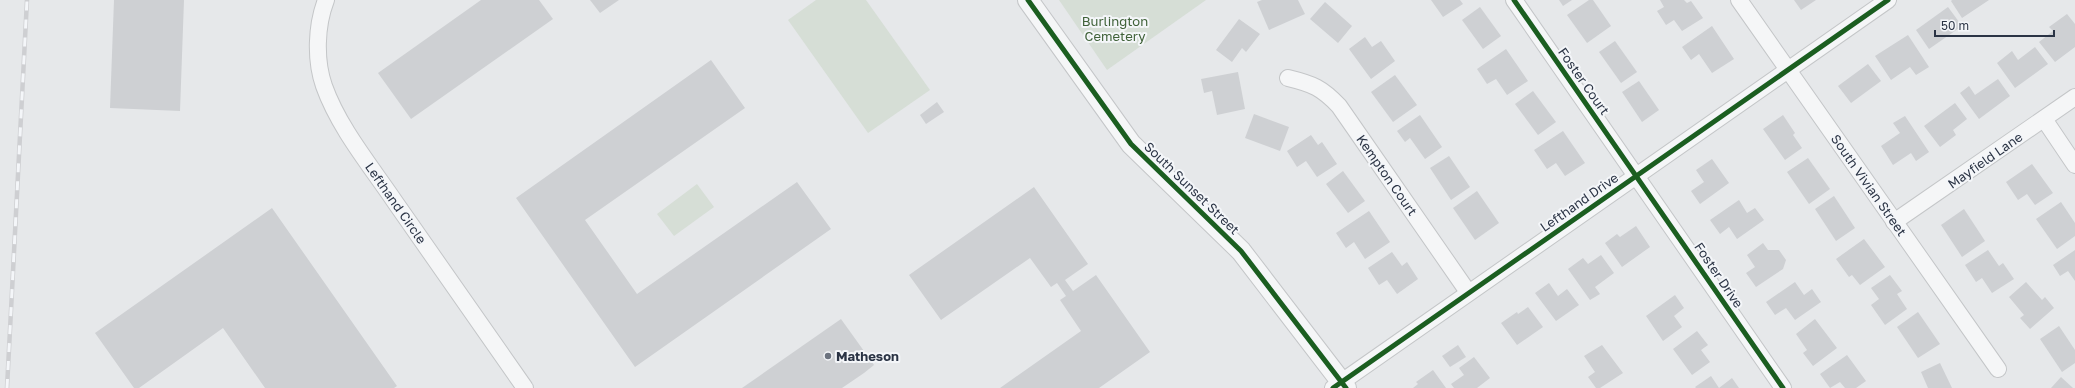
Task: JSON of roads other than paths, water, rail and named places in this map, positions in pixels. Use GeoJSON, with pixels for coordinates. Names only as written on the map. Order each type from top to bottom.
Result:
{"type":"FeatureCollection","features":[{"type":"Feature","properties":{"kind":"street","name":"Lefthand Circle"},"geometry":{"type":"LineString","coordinates":[[326,0],[318,33],[318,59],[323,85],[333,109],[364,157],[525,388]]}},
{"type":"Feature","properties":{"kind":"street","name":"South Sunset Street"},"geometry":{"type":"LineString","coordinates":[[1028,0],[1131,144],[1242,252],[1340,386]]}},
{"type":"Feature","properties":{"kind":"street","name":"Foster Court"},"geometry":{"type":"LineString","coordinates":[[1514,0],[1637,175]]}},
{"type":"Feature","properties":{"kind":"street","name":"South Vivian Street"},"geometry":{"type":"LineString","coordinates":[[1739,0],[1789,69],[1894,222],[1998,369]]}},
{"type":"Feature","properties":{"kind":"street","name":"Lefthand Drive"},"geometry":{"type":"LineString","coordinates":[[1340,386],[1468,292],[1888,0]]}},
{"type":"Feature","properties":{"kind":"street","name":"Kempton Court"},"geometry":{"type":"LineString","coordinates":[[1288,78],[1306,82],[1325,91],[1339,106],[1468,292]]}},
{"type":"Feature","properties":{"kind":"street","name":"Mayfield Lane"},"geometry":{"type":"LineString","coordinates":[[1894,222],[2075,97]]}},
{"type":"Feature","properties":{"kind":"street"},"geometry":{"type":"LineString","coordinates":[[2044,119],[2075,165]]}},
{"type":"Feature","properties":{"kind":"street","name":"Foster Drive"},"geometry":{"type":"LineString","coordinates":[[1637,175],[1783,388]]}},
{"type":"Feature","properties":{"kind":"railway"},"geometry":{"type":"LineString","coordinates":[[7,388],[27,0]]}},
{"type":"Feature","properties":{"kind":"place","name":"Matheson"},"geometry":{"type":"Point","coordinates":[828,356]}},
{"type":"Feature","properties":{"kind":"park label","name":"Burlington Cemetery"},"geometry":{"type":"Point","coordinates":[1115,28]}}]}
